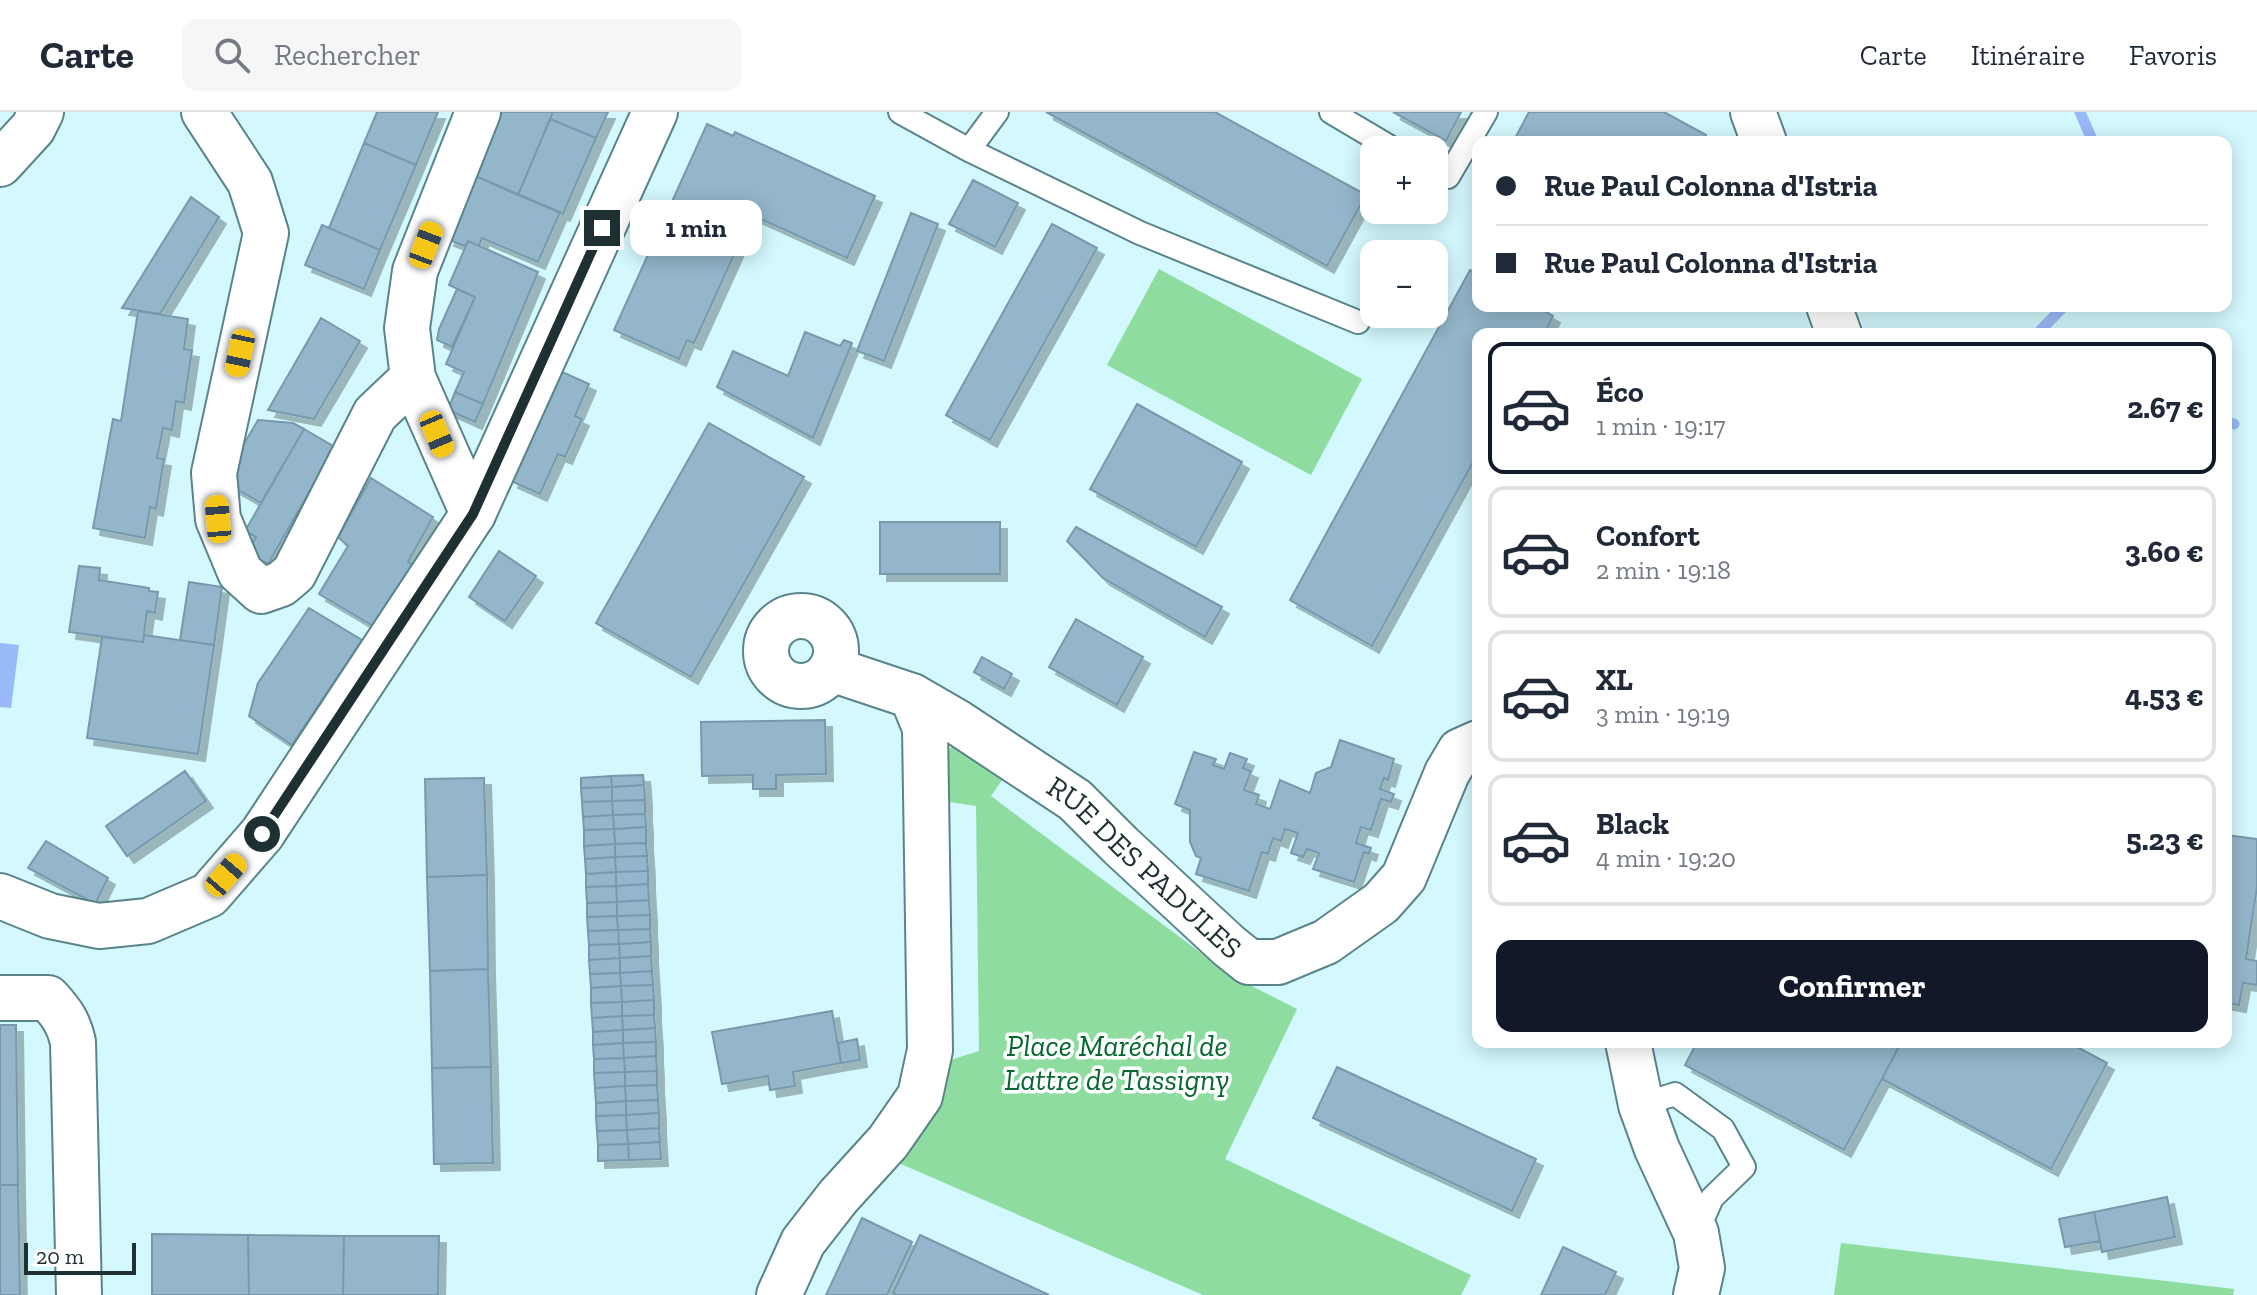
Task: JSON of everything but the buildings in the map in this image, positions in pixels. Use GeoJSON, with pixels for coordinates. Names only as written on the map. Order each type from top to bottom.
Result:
{"type":"FeatureCollection","features":[{"type":"Feature","properties":{"kind":"street"},"geometry":{"type":"LineString","coordinates":[[0,164],[33,128],[41,112]]}},
{"type":"Feature","properties":{"kind":"street"},"geometry":{"type":"LineString","coordinates":[[204,112],[250,182],[266,233],[214,473],[218,519],[240,572],[261,591],[281,584],[294,573],[375,414],[413,378]]}},
{"type":"Feature","properties":{"kind":"street"},"geometry":{"type":"LineString","coordinates":[[473,514],[413,378],[407,328],[415,271],[478,112]]}},
{"type":"Feature","properties":{"kind":"street"},"geometry":{"type":"LineString","coordinates":[[0,896],[50,916],[99,926],[148,921],[209,895],[262,834],[473,514],[655,112]]}},
{"type":"Feature","properties":{"kind":"street"},"geometry":{"type":"LineString","coordinates":[[1753,112],[1762,136]]}},
{"type":"Feature","properties":{"kind":"street","name":"RUE DES PADULES"},"geometry":{"type":"LineString","coordinates":[[831,669],[912,696],[1075,800],[1249,962],[1278,962],[1326,942],[1381,903],[1404,877],[1447,773],[1460,751],[1472,746]]}},
{"type":"Feature","properties":{"kind":"street"},"geometry":{"type":"LineString","coordinates":[[779,1295],[803,1242],[846,1187],[888,1142],[920,1096],[930,1050],[925,728],[912,696]]}},
{"type":"Feature","properties":{"kind":"street"},"geometry":{"type":"LineString","coordinates":[[0,998],[48,998],[70,1028],[73,1042],[79,1295]]}},
{"type":"Feature","properties":{"kind":"street"},"geometry":{"type":"LineString","coordinates":[[1629,1048],[1641,1105],[1657,1149],[1696,1233],[1702,1268],[1696,1295]]}},
{"type":"Feature","properties":{"kind":"lane"},"geometry":{"type":"LineString","coordinates":[[900,112],[969,150],[1140,233],[1358,322]]}},
{"type":"Feature","properties":{"kind":"lane"},"geometry":{"type":"LineString","coordinates":[[969,150],[997,112]]}},
{"type":"Feature","properties":{"kind":"lane"},"geometry":{"type":"LineString","coordinates":[[1331,112],[1371,136]]}},
{"type":"Feature","properties":{"kind":"lane"},"geometry":{"type":"LineString","coordinates":[[1448,177],[1486,112]]}},
{"type":"Feature","properties":{"kind":"lane"},"geometry":{"type":"LineString","coordinates":[[1641,1105],[1675,1094],[1723,1129],[1744,1167],[1712,1198],[1696,1233]]}},
{"type":"Feature","properties":{"kind":"green space"},"geometry":{"type":"Polygon","coordinates":[[[1159,269],[1362,379],[1311,475],[1107,365],[1159,269]]]}},
{"type":"Feature","properties":{"kind":"green space","name":"Place Maréchal de Lattre de Tassigny"},"geometry":{"type":"Polygon","coordinates":[[[952,745],[1007,773],[991,796],[1232,976],[1297,1009],[1225,1159],[1471,1275],[1461,1295],[1203,1295],[887,1158],[944,1062],[979,1051],[976,806],[943,801],[943,762],[952,745]]]}},
{"type":"Feature","properties":{"kind":"green space"},"geometry":{"type":"Polygon","coordinates":[[[1841,1243],[2234,1289],[2233,1295],[1834,1295],[1841,1243]]]}},
{"type":"Feature","properties":{"kind":"water"},"geometry":{"type":"Polygon","coordinates":[[[0,643],[19,645],[11,708],[0,707],[0,643]]]}},
{"type":"Feature","properties":{"kind":"waterway"},"geometry":{"type":"LineString","coordinates":[[2080,112],[2090,136]]}},
{"type":"Feature","properties":{"kind":"waterway"},"geometry":{"type":"LineString","coordinates":[[2043,328],[2058,312]]}},
{"type":"Feature","properties":{"kind":"route"},"geometry":{"type":"LineString","coordinates":[[262,834],[473,514],[602,228]]}}]}
